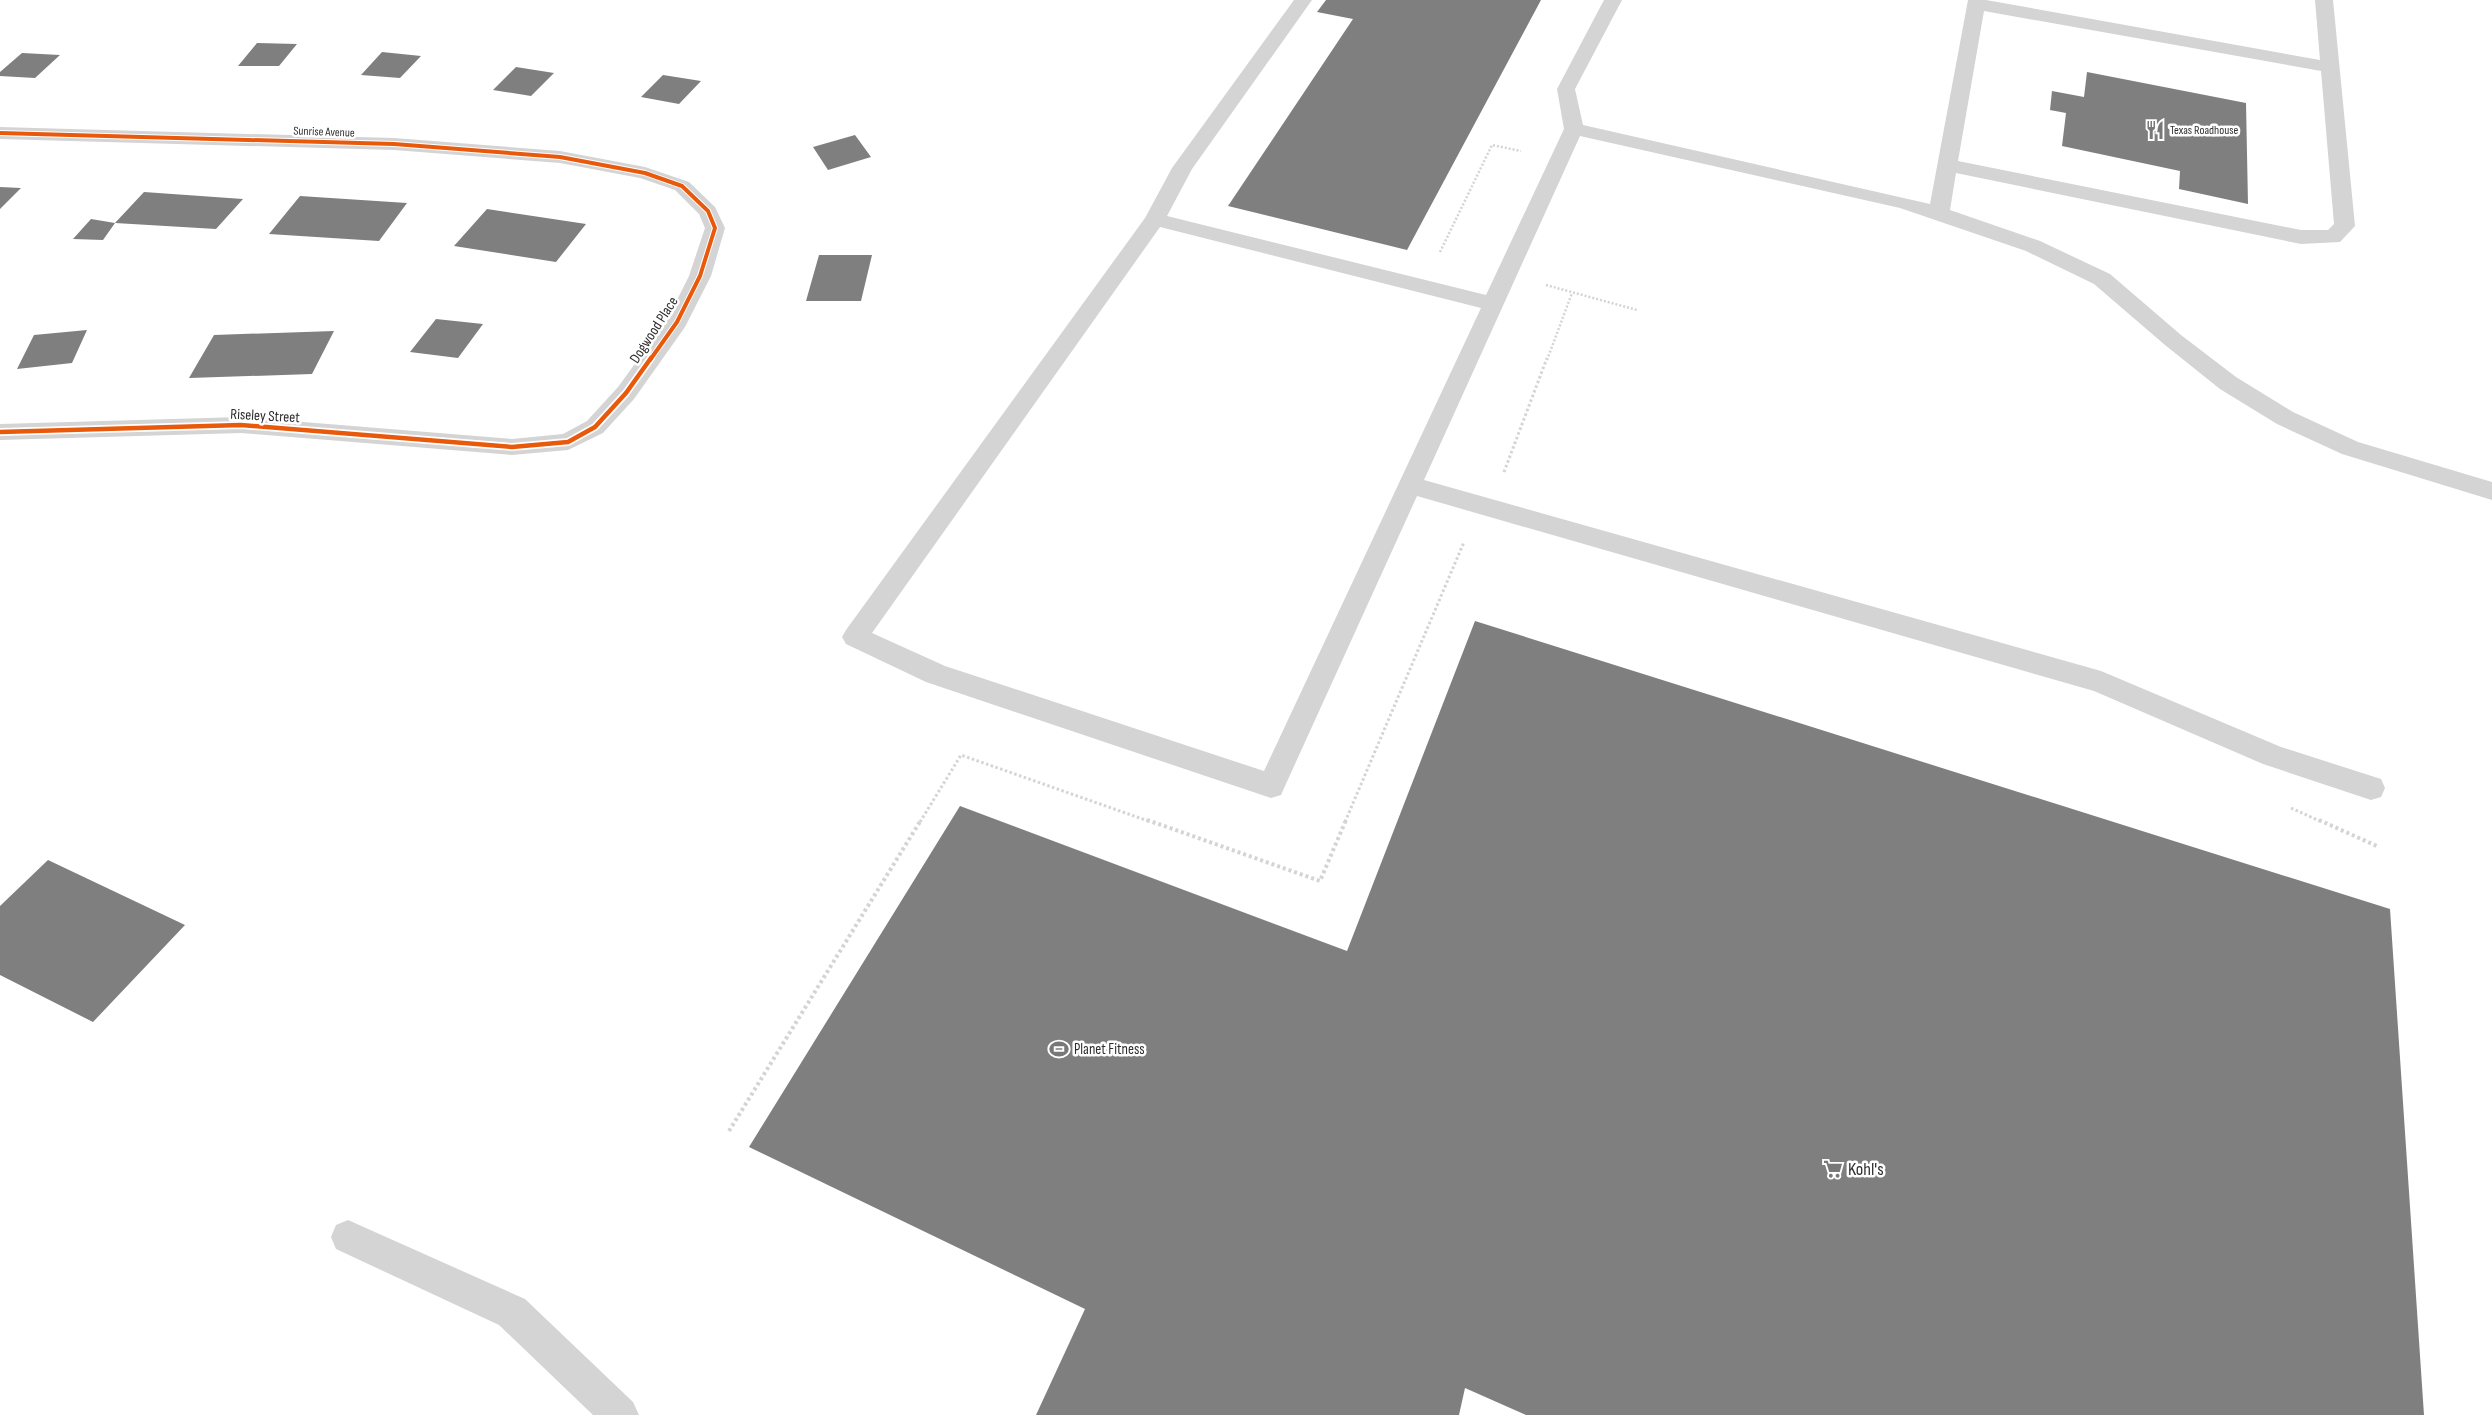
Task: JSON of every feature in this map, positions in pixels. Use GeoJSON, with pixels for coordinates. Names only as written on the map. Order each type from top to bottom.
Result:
{"type":"FeatureCollection","features":[{"type":"Feature","properties":{"kind":"street"},"geometry":{"type":"LineString","coordinates":[[1303,0],[1182,168],[1155,219],[854,637],[936,674],[1271,786],[1574,129],[1566,89],[1613,0]]}},
{"type":"Feature","properties":{"kind":"street"},"geometry":{"type":"LineString","coordinates":[[1948,165],[2301,237],[2333,237],[2346,226],[2324,0]]}},
{"type":"Feature","properties":{"kind":"street"},"geometry":{"type":"LineString","coordinates":[[1939,214],[1977,2],[2331,67]]}},
{"type":"Feature","properties":{"kind":"street"},"geometry":{"type":"LineString","coordinates":[[1574,129],[1905,203],[2033,246],[2102,279],[2173,340],[2228,383],[2285,418],[2350,448],[2492,491]]}},
{"type":"Feature","properties":{"kind":"street","name":"Sunrise Avenue"},"geometry":{"type":"LineString","coordinates":[[0,133],[394,144],[560,157],[645,173]]}},
{"type":"Feature","properties":{"kind":"street","name":"Dogwood Place"},"geometry":{"type":"LineString","coordinates":[[498,446],[512,447],[568,442],[595,427],[626,393],[677,322],[700,276],[715,228],[708,210],[682,186],[645,173]]}},
{"type":"Feature","properties":{"kind":"street"},"geometry":{"type":"LineString","coordinates":[[1155,219],[1493,304]]}},
{"type":"Feature","properties":{"kind":"street","name":"Riseley Street"},"geometry":{"type":"LineString","coordinates":[[0,432],[240,425],[498,446]]}},
{"type":"Feature","properties":{"kind":"street"},"geometry":{"type":"LineString","coordinates":[[1410,485],[2101,682],[2273,756],[2371,788]]}},
{"type":"Feature","properties":{"kind":"street"},"geometry":{"type":"LineString","coordinates":[[348,1237],[512,1312],[620,1415]]}},
{"type":"Feature","properties":{"kind":"path"},"geometry":{"type":"LineString","coordinates":[[1438,258],[1492,144],[1529,153]]}},
{"type":"Feature","properties":{"kind":"path"},"geometry":{"type":"LineString","coordinates":[[729,1130],[961,755],[1320,881],[1468,534],[1481,538],[1572,292]]}},
{"type":"Feature","properties":{"kind":"path"},"geometry":{"type":"LineString","coordinates":[[2289,807],[2379,847]]}},
{"type":"Feature","properties":{"kind":"building"},"geometry":{"type":"Polygon","coordinates":[[[1326,0],[1541,0],[1407,250],[1228,206],[1353,19],[1317,12],[1326,0]]]}},
{"type":"Feature","properties":{"kind":"building"},"geometry":{"type":"Polygon","coordinates":[[[257,43],[297,44],[279,66],[238,66],[257,43]]]}},
{"type":"Feature","properties":{"kind":"building"},"geometry":{"type":"Polygon","coordinates":[[[382,52],[421,56],[400,78],[361,75],[382,52]]]}},
{"type":"Feature","properties":{"kind":"building"},"geometry":{"type":"Polygon","coordinates":[[[22,53],[60,55],[35,78],[0,76],[0,72],[22,53]]]}},
{"type":"Feature","properties":{"kind":"building"},"geometry":{"type":"Polygon","coordinates":[[[516,67],[554,73],[531,96],[493,90],[516,67]]]}},
{"type":"Feature","properties":{"kind":"building","name":"Texas Roadhouse"},"geometry":{"type":"Polygon","coordinates":[[[2087,72],[2246,103],[2248,204],[2179,189],[2180,171],[2062,146],[2066,113],[2050,110],[2052,91],[2084,97],[2087,72]]]}},
{"type":"Feature","properties":{"kind":"building"},"geometry":{"type":"Polygon","coordinates":[[[663,75],[701,81],[679,104],[641,97],[663,75]]]}},
{"type":"Feature","properties":{"kind":"building"},"geometry":{"type":"Polygon","coordinates":[[[855,135],[871,157],[828,170],[813,147],[855,135]]]}},
{"type":"Feature","properties":{"kind":"building"},"geometry":{"type":"Polygon","coordinates":[[[0,187],[21,188],[0,209],[0,187]]]}},
{"type":"Feature","properties":{"kind":"building"},"geometry":{"type":"Polygon","coordinates":[[[144,192],[243,199],[216,229],[115,223],[144,192]]]}},
{"type":"Feature","properties":{"kind":"building"},"geometry":{"type":"Polygon","coordinates":[[[300,196],[407,203],[379,241],[269,234],[300,196]]]}},
{"type":"Feature","properties":{"kind":"building"},"geometry":{"type":"Polygon","coordinates":[[[487,209],[586,224],[556,262],[454,246],[487,209]]]}},
{"type":"Feature","properties":{"kind":"building"},"geometry":{"type":"Polygon","coordinates":[[[91,219],[115,223],[103,240],[73,239],[91,219]]]}},
{"type":"Feature","properties":{"kind":"building"},"geometry":{"type":"Polygon","coordinates":[[[819,255],[872,255],[861,301],[806,301],[819,255]]]}},
{"type":"Feature","properties":{"kind":"building"},"geometry":{"type":"Polygon","coordinates":[[[436,319],[483,324],[458,358],[410,352],[436,319]]]}},
{"type":"Feature","properties":{"kind":"building"},"geometry":{"type":"Polygon","coordinates":[[[87,330],[72,363],[17,369],[34,335],[87,330]]]}},
{"type":"Feature","properties":{"kind":"building"},"geometry":{"type":"Polygon","coordinates":[[[334,331],[312,374],[189,378],[214,335],[334,331]]]}},
{"type":"Feature","properties":{"kind":"building","name":"Kohl's"},"geometry":{"type":"Polygon","coordinates":[[[1475,621],[2390,909],[2424,1415],[1526,1415],[1465,1388],[1459,1415],[1036,1415],[1085,1309],[749,1147],[960,806],[1347,951],[1475,621]]]}},
{"type":"Feature","properties":{"kind":"building"},"geometry":{"type":"Polygon","coordinates":[[[48,860],[185,925],[93,1022],[0,975],[0,906],[48,860]]]}},
{"type":"Feature","properties":{"kind":"cycle path"},"geometry":{"type":"LineString","coordinates":[[0,133],[394,144],[560,157],[645,173],[682,186],[708,211],[715,228],[700,276],[677,322],[626,393],[595,427],[568,442],[512,447],[241,425],[0,432]]}},
{"type":"Feature","properties":{"kind":"place","name":"Texas Roadhouse"},"geometry":{"type":"Point","coordinates":[2155,130]}},
{"type":"Feature","properties":{"kind":"place","name":"Planet Fitness"},"geometry":{"type":"Point","coordinates":[1059,1049]}},
{"type":"Feature","properties":{"kind":"place","name":"Kohl's"},"geometry":{"type":"Point","coordinates":[1833,1169]}}]}
